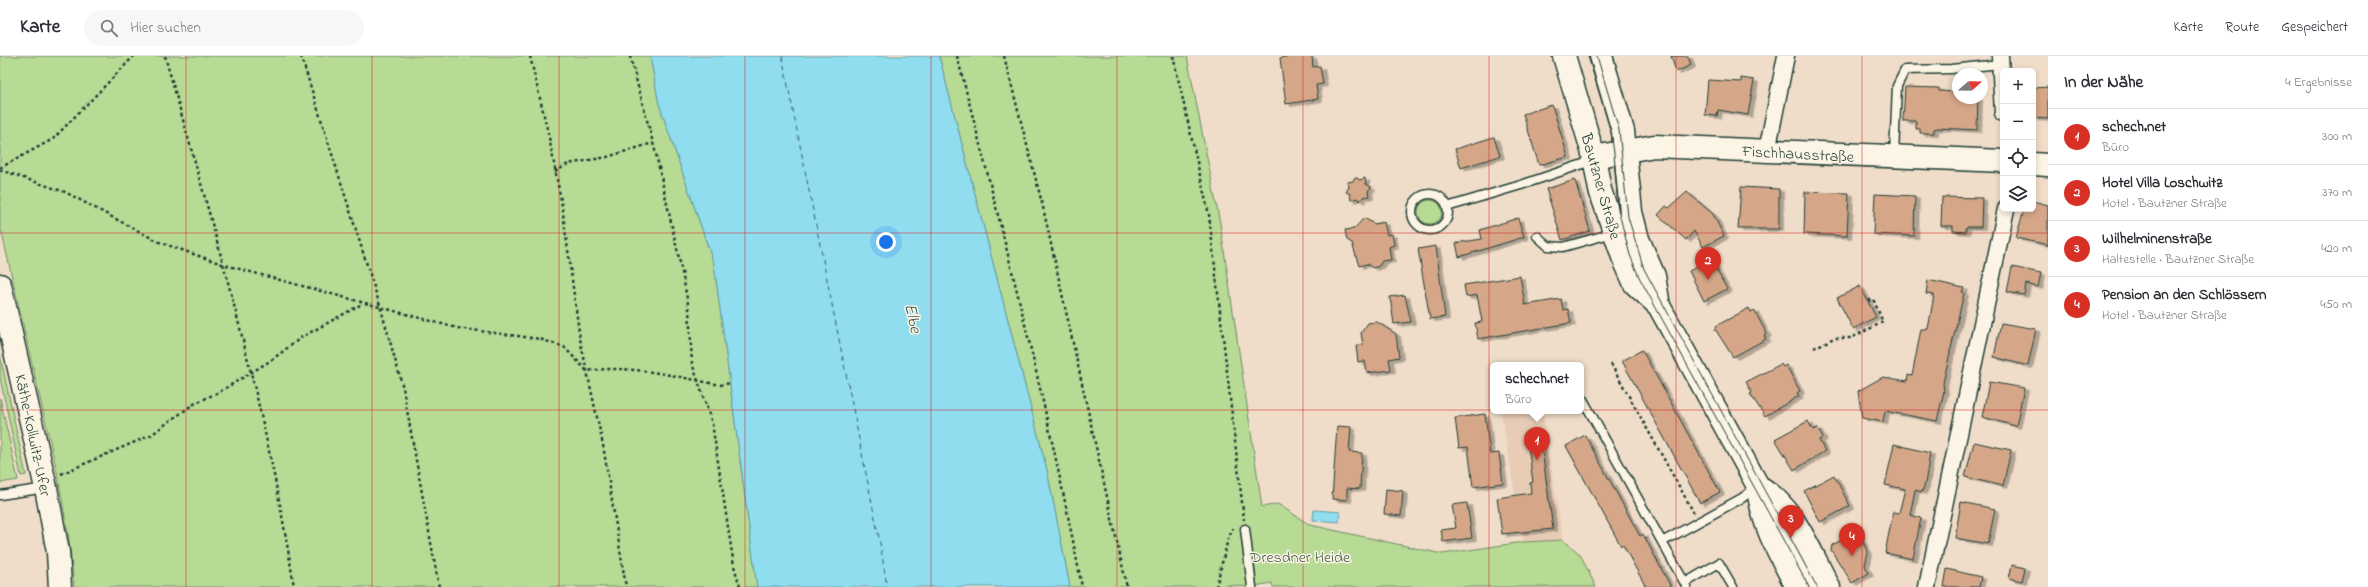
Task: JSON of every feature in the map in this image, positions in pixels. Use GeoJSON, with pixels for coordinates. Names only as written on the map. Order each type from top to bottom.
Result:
{"type":"FeatureCollection","features":[{"type":"Feature","properties":{"kind":"main road","name":"Bautzner Straße"},"geometry":{"type":"LineString","coordinates":[[1564,56],[1594,157],[1600,190],[1614,232],[1635,284],[1659,306],[1758,486],[1762,512],[1773,541],[1797,587]]}},
{"type":"Feature","properties":{"kind":"main road","name":"Bautzner Straße"},"geometry":{"type":"LineString","coordinates":[[1601,56],[1618,109],[1622,152],[1631,212],[1638,238],[1654,276],[1659,306]]}},
{"type":"Feature","properties":{"kind":"main road","name":"Fischhausstraße"},"geometry":{"type":"LineString","coordinates":[[1594,157],[1654,146],[1894,158],[2000,161]]}},
{"type":"Feature","properties":{"kind":"main road"},"geometry":{"type":"LineString","coordinates":[[2036,164],[2048,165]]}},
{"type":"Feature","properties":{"kind":"main road","name":"Käthe-Kollwitz-Ufer"},"geometry":{"type":"LineString","coordinates":[[0,285],[5,322],[51,482],[60,587]]}},
{"type":"Feature","properties":{"kind":"main road","name":"Bautzner Straße"},"geometry":{"type":"LineString","coordinates":[[1758,486],[1778,499],[1790,515],[1829,587]]}},
{"type":"Feature","properties":{"kind":"street"},"geometry":{"type":"LineString","coordinates":[[1767,151],[1786,56]]}},
{"type":"Feature","properties":{"kind":"street"},"geometry":{"type":"LineString","coordinates":[[2000,60],[2002,104]]}},
{"type":"Feature","properties":{"kind":"street"},"geometry":{"type":"LineString","coordinates":[[1927,587],[2005,212]]}},
{"type":"Feature","properties":{"kind":"lane"},"geometry":{"type":"LineString","coordinates":[[1592,56],[1622,152],[1623,213],[1633,250]]}},
{"type":"Feature","properties":{"kind":"lane"},"geometry":{"type":"LineString","coordinates":[[1894,158],[1897,86],[1905,70],[1979,66],[2000,60]]}},
{"type":"Feature","properties":{"kind":"lane"},"geometry":{"type":"LineString","coordinates":[[1447,207],[1521,185],[1583,164],[1594,157]]}},
{"type":"Feature","properties":{"kind":"lane"},"geometry":{"type":"LineString","coordinates":[[1425,195],[1436,195],[1445,202],[1447,207],[1447,219],[1438,228],[1432,230],[1421,227],[1413,218],[1413,206],[1420,197],[1425,195]]}},
{"type":"Feature","properties":{"kind":"lane"},"geometry":{"type":"LineString","coordinates":[[1537,236],[1548,246],[1563,248],[1614,232]]}},
{"type":"Feature","properties":{"kind":"lane"},"geometry":{"type":"LineString","coordinates":[[1645,280],[1659,306]]}},
{"type":"Feature","properties":{"kind":"lane"},"geometry":{"type":"LineString","coordinates":[[1584,401],[1686,585],[1720,563],[1733,587]]}},
{"type":"Feature","properties":{"kind":"lane"},"geometry":{"type":"LineString","coordinates":[[0,496],[51,482]]}},
{"type":"Feature","properties":{"kind":"lane"},"geometry":{"type":"LineString","coordinates":[[1662,542],[1742,498],[1758,486],[1813,587]]}},
{"type":"Feature","properties":{"kind":"lane"},"geometry":{"type":"LineString","coordinates":[[1245,529],[1252,587]]}},
{"type":"Feature","properties":{"kind":"path"},"geometry":{"type":"LineString","coordinates":[[0,169],[53,139],[134,56]]}},
{"type":"Feature","properties":{"kind":"path"},"geometry":{"type":"LineString","coordinates":[[165,56],[225,265],[282,509],[294,587]]}},
{"type":"Feature","properties":{"kind":"path"},"geometry":{"type":"LineString","coordinates":[[301,56],[381,309],[403,388],[439,587]]}},
{"type":"Feature","properties":{"kind":"path"},"geometry":{"type":"LineString","coordinates":[[530,56],[556,172],[587,371],[603,445],[626,587]]}},
{"type":"Feature","properties":{"kind":"path"},"geometry":{"type":"LineString","coordinates":[[630,56],[653,143],[682,272],[689,309],[692,363],[712,423],[732,558],[740,587]]}},
{"type":"Feature","properties":{"kind":"path"},"geometry":{"type":"LineString","coordinates":[[957,56],[1005,239],[1058,461],[1082,587]]}},
{"type":"Feature","properties":{"kind":"path"},"geometry":{"type":"LineString","coordinates":[[1004,56],[1045,218],[1127,587]]}},
{"type":"Feature","properties":{"kind":"path"},"geometry":{"type":"LineString","coordinates":[[1174,56],[1209,215],[1245,529]]}},
{"type":"Feature","properties":{"kind":"path"},"geometry":{"type":"LineString","coordinates":[[556,172],[568,164],[607,157],[653,143]]}},
{"type":"Feature","properties":{"kind":"path"},"geometry":{"type":"LineString","coordinates":[[0,169],[65,192],[160,242],[225,265],[381,309],[457,328],[540,340],[564,347],[587,371]]}},
{"type":"Feature","properties":{"kind":"path"},"geometry":{"type":"LineString","coordinates":[[1814,348],[1834,338],[1851,338],[1884,322],[1873,298],[1868,301]]}},
{"type":"Feature","properties":{"kind":"path"},"geometry":{"type":"LineString","coordinates":[[51,482],[151,435],[192,405],[250,373],[302,337],[363,304]]}},
{"type":"Feature","properties":{"kind":"path"},"geometry":{"type":"LineString","coordinates":[[1612,364],[1695,513]]}},
{"type":"Feature","properties":{"kind":"path"},"geometry":{"type":"LineString","coordinates":[[587,371],[608,368],[638,369],[721,385],[730,383]]}},
{"type":"Feature","properties":{"kind":"path"},"geometry":{"type":"LineString","coordinates":[[1238,519],[1243,512]]}},
{"type":"Feature","properties":{"kind":"path"},"geometry":{"type":"LineString","coordinates":[[1216,587],[1228,539],[1235,526]]}},
{"type":"Feature","properties":{"kind":"shaded area"},"geometry":{"type":"Polygon","coordinates":[[[1502,414],[1542,414],[1563,540],[1523,542],[1502,414]]]}},
{"type":"Feature","properties":{"kind":"green space"},"geometry":{"type":"Polygon","coordinates":[[[0,56],[650,56],[659,104],[714,264],[757,587],[74,587],[69,539],[57,472],[0,225],[0,56]]]}},
{"type":"Feature","properties":{"kind":"green space","name":"Dresdner Heide"},"geometry":{"type":"Polygon","coordinates":[[[939,56],[1187,56],[1220,223],[1262,507],[1278,504],[1310,525],[1442,554],[1523,542],[1563,540],[1580,554],[1596,587],[1273,587],[1272,583],[1249,587],[1225,585],[1224,587],[1070,587],[1047,470],[939,56]]]}},
{"type":"Feature","properties":{"kind":"green space"},"geometry":{"type":"Polygon","coordinates":[[[1430,200],[1439,203],[1442,212],[1439,221],[1430,224],[1421,221],[1418,212],[1421,203],[1430,200]]]}},
{"type":"Feature","properties":{"kind":"green space"},"geometry":{"type":"Polygon","coordinates":[[[0,355],[26,475],[21,476],[0,378],[0,355]]]}},
{"type":"Feature","properties":{"kind":"green space"},"geometry":{"type":"Polygon","coordinates":[[[0,398],[18,480],[0,483],[0,398]]]}},
{"type":"Feature","properties":{"kind":"water","name":"Elbe"},"geometry":{"type":"Polygon","coordinates":[[[650,56],[939,56],[1047,470],[1070,587],[757,587],[714,264],[659,104],[650,56]]]}},
{"type":"Feature","properties":{"kind":"water"},"geometry":{"type":"Polygon","coordinates":[[[1314,510],[1340,512],[1339,522],[1313,520],[1314,510]]]}},
{"type":"Feature","properties":{"kind":"building"},"geometry":{"type":"Polygon","coordinates":[[[1290,56],[1312,56],[1313,67],[1320,66],[1323,84],[1316,85],[1318,99],[1286,104],[1280,58],[1290,56]]]}},
{"type":"Feature","properties":{"kind":"building"},"geometry":{"type":"Polygon","coordinates":[[[1671,56],[1688,56],[1691,65],[1676,72],[1671,56]]]}},
{"type":"Feature","properties":{"kind":"building"},"geometry":{"type":"Polygon","coordinates":[[[1741,78],[1754,80],[1748,115],[1718,110],[1717,116],[1705,115],[1708,80],[1741,82],[1741,78]]]}},
{"type":"Feature","properties":{"kind":"building"},"geometry":{"type":"Polygon","coordinates":[[[1905,87],[1939,88],[1939,91],[1952,92],[1952,104],[1978,104],[1977,130],[1938,128],[1934,129],[1934,133],[1920,133],[1920,129],[1916,129],[1916,121],[1903,121],[1905,87]]]}},
{"type":"Feature","properties":{"kind":"building"},"geometry":{"type":"Polygon","coordinates":[[[2048,87],[2048,119],[2036,118],[2036,88],[2048,87]]]}},
{"type":"Feature","properties":{"kind":"building"},"geometry":{"type":"Polygon","coordinates":[[[1552,105],[1568,157],[1539,165],[1523,114],[1552,105]]]}},
{"type":"Feature","properties":{"kind":"building"},"geometry":{"type":"Polygon","coordinates":[[[1494,137],[1500,156],[1461,168],[1455,149],[1494,137]]]}},
{"type":"Feature","properties":{"kind":"building"},"geometry":{"type":"Polygon","coordinates":[[[1355,177],[1360,180],[1365,178],[1366,184],[1371,187],[1368,191],[1369,196],[1363,197],[1360,201],[1357,198],[1351,200],[1350,194],[1346,192],[1349,187],[1347,182],[1353,181],[1355,177]]]}},
{"type":"Feature","properties":{"kind":"building"},"geometry":{"type":"Polygon","coordinates":[[[1575,180],[1590,231],[1562,240],[1546,189],[1575,180]]]}},
{"type":"Feature","properties":{"kind":"building"},"geometry":{"type":"Polygon","coordinates":[[[1741,187],[1779,189],[1779,229],[1738,229],[1741,187]]]}},
{"type":"Feature","properties":{"kind":"building"},"geometry":{"type":"Polygon","coordinates":[[[1687,192],[1713,214],[1724,236],[1703,247],[1694,231],[1686,240],[1658,215],[1666,206],[1669,208],[1687,192]]]}},
{"type":"Feature","properties":{"kind":"building"},"geometry":{"type":"Polygon","coordinates":[[[1805,192],[1849,193],[1847,236],[1804,234],[1805,192]]]}},
{"type":"Feature","properties":{"kind":"building"},"geometry":{"type":"Polygon","coordinates":[[[1875,194],[1915,196],[1914,236],[1873,234],[1875,194]]]}},
{"type":"Feature","properties":{"kind":"building"},"geometry":{"type":"Polygon","coordinates":[[[1942,197],[1982,198],[1981,227],[1966,227],[1966,232],[1953,231],[1953,226],[1941,226],[1942,197]]]}},
{"type":"Feature","properties":{"kind":"building"},"geometry":{"type":"Polygon","coordinates":[[[2036,202],[2048,205],[2048,245],[2016,238],[2023,212],[2036,212],[2036,202]]]}},
{"type":"Feature","properties":{"kind":"building"},"geometry":{"type":"Polygon","coordinates":[[[1364,218],[1374,224],[1384,222],[1387,235],[1392,234],[1394,245],[1389,247],[1391,260],[1382,261],[1379,266],[1373,268],[1367,264],[1359,266],[1352,243],[1347,240],[1345,230],[1354,229],[1364,218]]]}},
{"type":"Feature","properties":{"kind":"building"},"geometry":{"type":"Polygon","coordinates":[[[1518,218],[1524,237],[1459,257],[1456,243],[1482,239],[1480,230],[1518,218]]]}},
{"type":"Feature","properties":{"kind":"building"},"geometry":{"type":"Polygon","coordinates":[[[1436,246],[1445,317],[1430,319],[1418,249],[1436,246]]]}},
{"type":"Feature","properties":{"kind":"building"},"geometry":{"type":"Polygon","coordinates":[[[1711,260],[1727,289],[1704,301],[1689,271],[1711,260]]]}},
{"type":"Feature","properties":{"kind":"building"},"geometry":{"type":"Polygon","coordinates":[[[2012,267],[2041,273],[2038,287],[2026,284],[2024,295],[2007,292],[2012,267]]]}},
{"type":"Feature","properties":{"kind":"building"},"geometry":{"type":"Polygon","coordinates":[[[1520,276],[1525,305],[1561,299],[1563,310],[1568,309],[1571,323],[1478,339],[1475,323],[1482,322],[1477,295],[1466,297],[1464,285],[1520,276]]]}},
{"type":"Feature","properties":{"kind":"building"},"geometry":{"type":"Polygon","coordinates":[[[1928,280],[1964,288],[1943,383],[1944,391],[1937,421],[1885,411],[1883,422],[1862,418],[1858,391],[1883,377],[1907,381],[1908,375],[1912,376],[1921,329],[1928,329],[1934,295],[1926,294],[1928,280]]]}},
{"type":"Feature","properties":{"kind":"building"},"geometry":{"type":"Polygon","coordinates":[[[1860,286],[1876,317],[1853,329],[1837,298],[1860,286]]]}},
{"type":"Feature","properties":{"kind":"building"},"geometry":{"type":"Polygon","coordinates":[[[1405,295],[1411,322],[1394,324],[1390,297],[1405,295]]]}},
{"type":"Feature","properties":{"kind":"building"},"geometry":{"type":"Polygon","coordinates":[[[1749,308],[1751,312],[1754,310],[1767,334],[1764,336],[1766,339],[1733,357],[1715,329],[1717,328],[1716,326],[1749,308]]]}},
{"type":"Feature","properties":{"kind":"building"},"geometry":{"type":"Polygon","coordinates":[[[1377,322],[1396,334],[1399,357],[1389,359],[1391,370],[1367,373],[1365,361],[1358,362],[1356,346],[1363,345],[1361,333],[1368,323],[1377,322]]]}},
{"type":"Feature","properties":{"kind":"building"},"geometry":{"type":"Polygon","coordinates":[[[2001,323],[2036,329],[2028,366],[1994,357],[2001,323]]]}},
{"type":"Feature","properties":{"kind":"building"},"geometry":{"type":"Polygon","coordinates":[[[1642,350],[1720,492],[1700,503],[1622,361],[1642,350]]]}},
{"type":"Feature","properties":{"kind":"building"},"geometry":{"type":"Polygon","coordinates":[[[1781,364],[1783,367],[1786,365],[1800,391],[1797,393],[1799,396],[1765,416],[1750,394],[1752,393],[1746,382],[1781,364]]]}},
{"type":"Feature","properties":{"kind":"building"},"geometry":{"type":"Polygon","coordinates":[[[1989,382],[2024,388],[2016,426],[1982,417],[1989,382]]]}},
{"type":"Feature","properties":{"kind":"building"},"geometry":{"type":"Polygon","coordinates":[[[1485,414],[1490,454],[1499,453],[1503,483],[1473,487],[1468,447],[1459,448],[1455,418],[1485,414]]]}},
{"type":"Feature","properties":{"kind":"building"},"geometry":{"type":"Polygon","coordinates":[[[1808,421],[1813,430],[1817,428],[1823,438],[1819,440],[1825,451],[1794,470],[1775,439],[1808,421]]]}},
{"type":"Feature","properties":{"kind":"building"},"geometry":{"type":"Polygon","coordinates":[[[1337,426],[1351,427],[1349,452],[1362,453],[1360,489],[1347,488],[1347,500],[1332,499],[1337,426]]]}},
{"type":"Feature","properties":{"kind":"building"},"geometry":{"type":"Polygon","coordinates":[[[1585,435],[1640,536],[1643,534],[1671,587],[1646,587],[1623,545],[1621,546],[1566,446],[1585,435]]]}},
{"type":"Feature","properties":{"kind":"building"},"geometry":{"type":"Polygon","coordinates":[[[1540,436],[1553,529],[1502,534],[1497,498],[1531,493],[1530,483],[1533,482],[1527,438],[1540,436]]]}},
{"type":"Feature","properties":{"kind":"building"},"geometry":{"type":"Polygon","coordinates":[[[1974,442],[2011,450],[2003,486],[1965,477],[1974,442]]]}},
{"type":"Feature","properties":{"kind":"building"},"geometry":{"type":"Polygon","coordinates":[[[1894,444],[1930,453],[1925,484],[1922,492],[1915,490],[1910,515],[1921,518],[1913,559],[1885,553],[1893,512],[1899,513],[1905,489],[1885,485],[1894,444]]]}},
{"type":"Feature","properties":{"kind":"building"},"geometry":{"type":"Polygon","coordinates":[[[1834,475],[1850,506],[1820,522],[1804,491],[1834,475]]]}},
{"type":"Feature","properties":{"kind":"building"},"geometry":{"type":"Polygon","coordinates":[[[1386,489],[1403,491],[1401,516],[1384,514],[1386,489]]]}},
{"type":"Feature","properties":{"kind":"building"},"geometry":{"type":"Polygon","coordinates":[[[1961,502],[1995,509],[1988,544],[1955,538],[1961,502]]]}},
{"type":"Feature","properties":{"kind":"building"},"geometry":{"type":"Polygon","coordinates":[[[1467,503],[1472,538],[1443,542],[1441,530],[1456,528],[1452,505],[1467,503]]]}},
{"type":"Feature","properties":{"kind":"building"},"geometry":{"type":"Polygon","coordinates":[[[1857,532],[1868,552],[1865,566],[1869,573],[1852,583],[1831,550],[1832,545],[1857,532]]]}},
{"type":"Feature","properties":{"kind":"building"},"geometry":{"type":"Polygon","coordinates":[[[2012,565],[2025,568],[2022,581],[2009,578],[2012,565]]]}},
{"type":"Feature","properties":{"kind":"building"},"geometry":{"type":"Polygon","coordinates":[[[1947,569],[1981,577],[1979,587],[1944,587],[1947,569]]]}},
{"type":"Feature","properties":{"kind":"ferry route"},"geometry":{"type":"LineString","coordinates":[[782,56],[880,543],[887,587]]}},
{"type":"Feature","properties":{"kind":"tram line"},"geometry":{"type":"LineString","coordinates":[[1588,56],[1611,132],[1618,209],[1630,255],[1639,277],[1809,587]]}},
{"type":"Feature","properties":{"kind":"tram line"},"geometry":{"type":"LineString","coordinates":[[1597,56],[1619,130],[1628,217],[1644,269],[1817,587]]}},
{"type":"Feature","properties":{"kind":"place","name":"Hotel Villa Loschwitz"},"geometry":{"type":"Point","coordinates":[1708,280]}},
{"type":"Feature","properties":{"kind":"place","name":"schech.net"},"geometry":{"type":"Point","coordinates":[1537,460]}},
{"type":"Feature","properties":{"kind":"place","name":"Wilhelminenstraße"},"geometry":{"type":"Point","coordinates":[1791,538]}},
{"type":"Feature","properties":{"kind":"place","name":"Pension an den Schlössern"},"geometry":{"type":"Point","coordinates":[1852,556]}}]}
